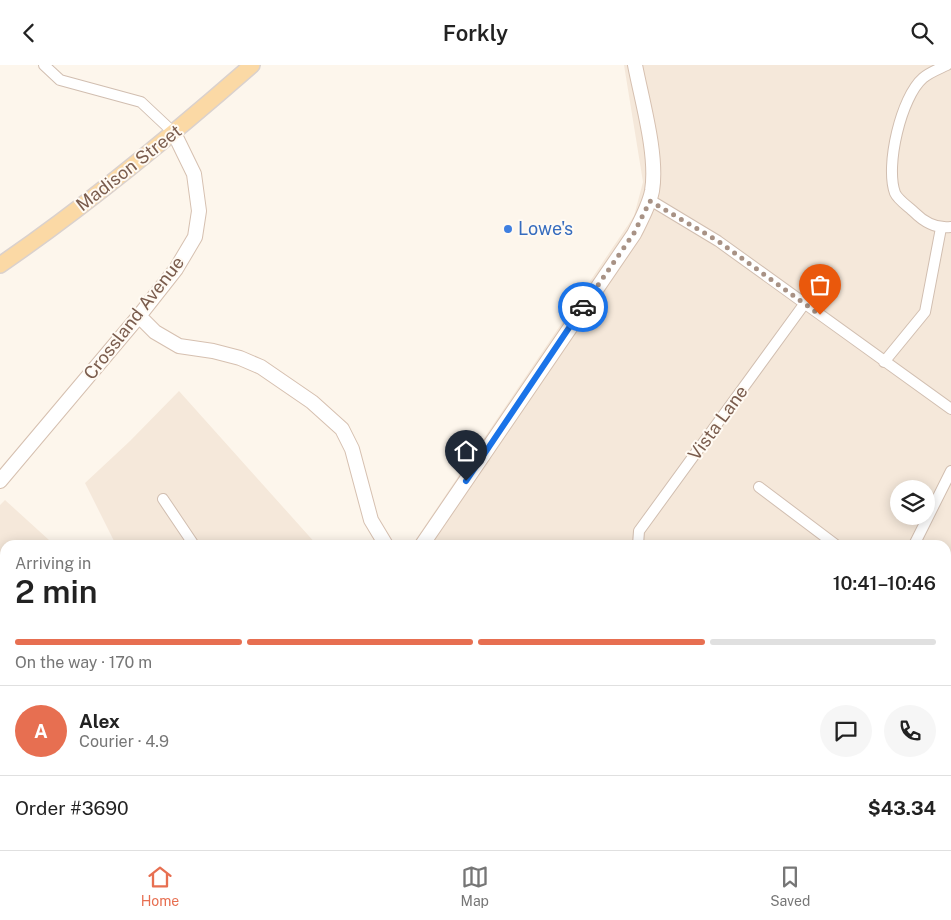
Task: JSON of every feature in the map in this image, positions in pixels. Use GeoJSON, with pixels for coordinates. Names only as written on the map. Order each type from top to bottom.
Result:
{"type":"FeatureCollection","features":[{"type":"Feature","properties":{"kind":"main road","name":"Madison Street"},"geometry":{"type":"LineString","coordinates":[[0,265],[106,188],[174,133],[252,65]]}},
{"type":"Feature","properties":{"kind":"street"},"geometry":{"type":"LineString","coordinates":[[44,65],[60,80],[141,103],[174,133]]}},
{"type":"Feature","properties":{"kind":"street"},"geometry":{"type":"LineString","coordinates":[[425,540],[634,233],[650,201],[653,179],[652,155],[635,65]]}},
{"type":"Feature","properties":{"kind":"street"},"geometry":{"type":"LineString","coordinates":[[884,362],[925,312],[946,227],[922,221],[896,194],[891,168],[896,136],[904,106],[922,79],[947,65]]}},
{"type":"Feature","properties":{"kind":"street","name":"Crossland Avenue"},"geometry":{"type":"LineString","coordinates":[[0,481],[139,316],[176,269],[195,237],[200,211],[194,174],[174,133]]}},
{"type":"Feature","properties":{"kind":"street"},"geometry":{"type":"LineString","coordinates":[[650,201],[718,241],[951,409]]}},
{"type":"Feature","properties":{"kind":"street","name":"Vista Lane"},"geometry":{"type":"LineString","coordinates":[[638,540],[639,531],[804,303]]}},
{"type":"Feature","properties":{"kind":"street"},"geometry":{"type":"LineString","coordinates":[[139,316],[155,332],[179,346],[213,351],[240,358],[261,367],[312,403],[342,429],[352,449],[371,519],[383,540]]}},
{"type":"Feature","properties":{"kind":"street"},"geometry":{"type":"LineString","coordinates":[[916,540],[951,471]]}},
{"type":"Feature","properties":{"kind":"street"},"geometry":{"type":"LineString","coordinates":[[759,487],[829,540]]}},
{"type":"Feature","properties":{"kind":"street"},"geometry":{"type":"LineString","coordinates":[[162,499],[191,540]]}},
{"type":"Feature","properties":{"kind":"shaded area"},"geometry":{"type":"Polygon","coordinates":[[[624,65],[951,65],[951,540],[415,540],[634,216],[643,182],[624,65]]]}},
{"type":"Feature","properties":{"kind":"shaded area"},"geometry":{"type":"Polygon","coordinates":[[[179,391],[313,540],[114,540],[85,483],[179,391]]]}},
{"type":"Feature","properties":{"kind":"shaded area"},"geometry":{"type":"Polygon","coordinates":[[[5,500],[49,540],[0,540],[0,505],[5,500]]]}},
{"type":"Feature","properties":{"kind":"way so far"},"geometry":{"type":"LineString","coordinates":[[583,307],[634,233],[650,201],[718,241],[820,315]]}},
{"type":"Feature","properties":{"kind":"place","name":"Lowe's"},"geometry":{"type":"Point","coordinates":[508,229]}},
{"type":"Feature","properties":{"kind":"route"},"geometry":{"type":"LineString","coordinates":[[466,481],[583,307]]}}]}
